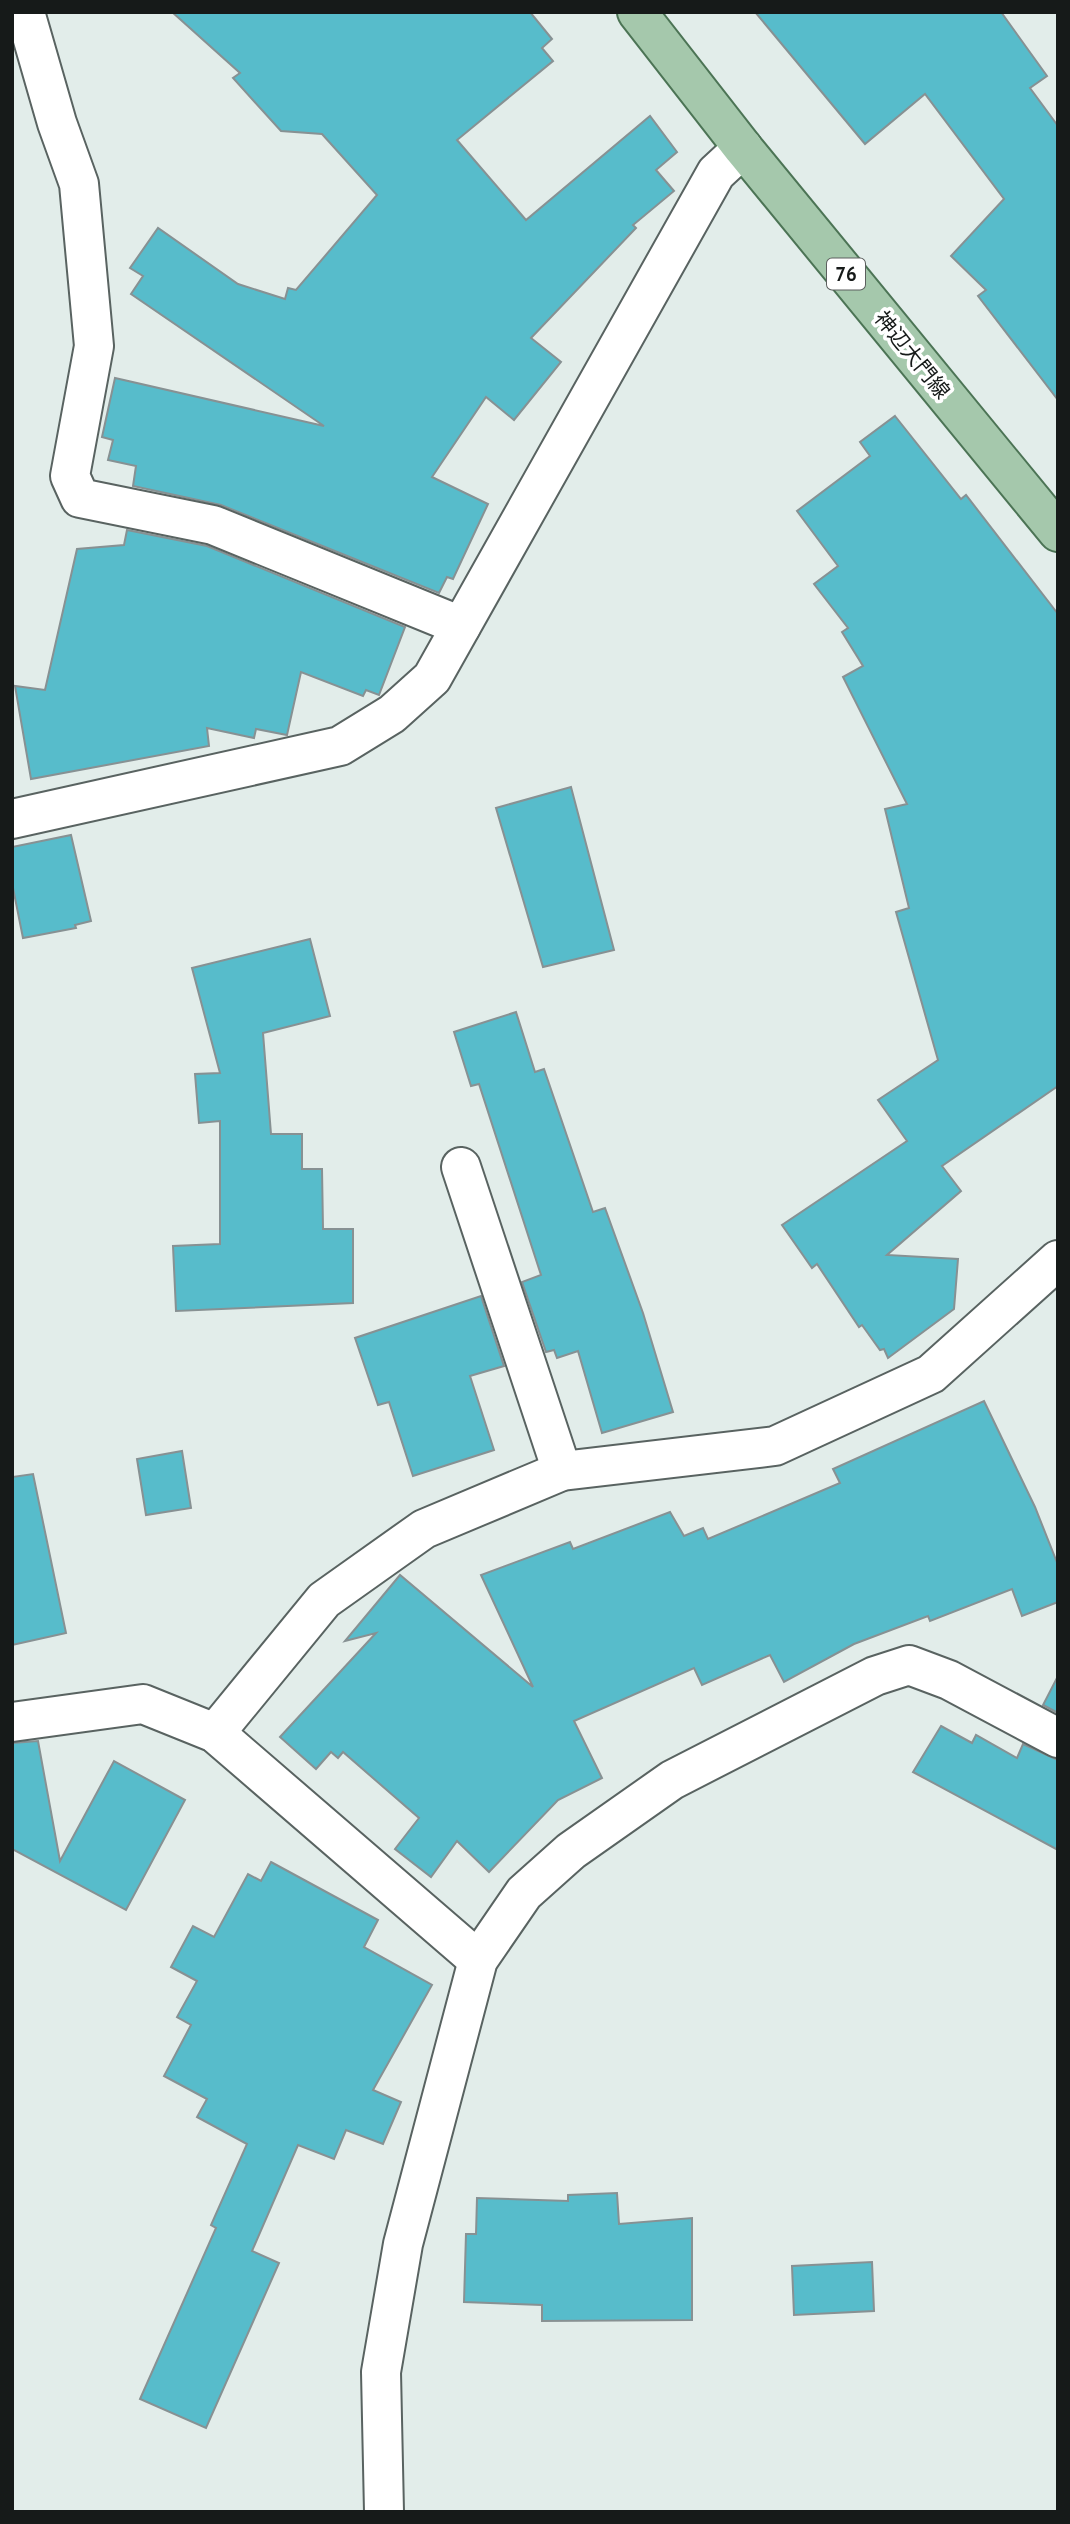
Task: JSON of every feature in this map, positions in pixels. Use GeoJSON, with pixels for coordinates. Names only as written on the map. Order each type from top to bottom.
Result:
{"type":"FeatureCollection","features":[{"type":"Feature","properties":{"kind":"main road","name":"神辺大門線"},"geometry":{"type":"LineString","coordinates":[[637,12],[743,148],[1058,532]]}},
{"type":"Feature","properties":{"kind":"street"},"geometry":{"type":"LineString","coordinates":[[25,12],[57,123],[79,184],[94,346],[70,476],[80,498],[213,525],[461,626]]}},
{"type":"Feature","properties":{"kind":"street"},"geometry":{"type":"LineString","coordinates":[[12,819],[340,746],[392,714],[432,678],[716,173],[743,148]]}},
{"type":"Feature","properties":{"kind":"street"},"geometry":{"type":"LineString","coordinates":[[461,1167],[562,1471]]}},
{"type":"Feature","properties":{"kind":"street"},"geometry":{"type":"LineString","coordinates":[[215,1733],[324,1600],[424,1529],[562,1471],[775,1446],[931,1374],[1058,1260]]}},
{"type":"Feature","properties":{"kind":"street"},"geometry":{"type":"LineString","coordinates":[[384,2512],[381,2372],[399,2269],[433,2123],[478,1959],[524,1893],[582,1843],[672,1780],[875,1676],[909,1665],[949,1680],[1058,1738]]}},
{"type":"Feature","properties":{"kind":"street"},"geometry":{"type":"LineString","coordinates":[[12,1722],[143,1704],[215,1733],[478,1959]]}},
{"type":"Feature","properties":{"kind":"building"},"geometry":{"type":"Polygon","coordinates":[[[172,12],[530,12],[552,39],[542,48],[553,61],[457,140],[526,220],[650,116],[677,152],[656,170],[674,191],[633,225],[636,228],[531,338],[561,362],[514,420],[486,397],[432,477],[488,504],[453,579],[447,577],[439,593],[221,505],[133,486],[136,466],[108,460],[113,440],[102,437],[115,378],[324,426],[131,294],[143,276],[130,268],[158,228],[238,284],[285,299],[288,288],[296,290],[377,195],[322,134],[281,131],[233,78],[240,73],[172,12]]]}},
{"type":"Feature","properties":{"kind":"building"},"geometry":{"type":"Polygon","coordinates":[[[755,12],[1001,12],[1047,76],[1030,88],[1058,126],[1058,400],[978,296],[986,290],[951,256],[1004,199],[925,94],[865,144],[755,12]]]}},
{"type":"Feature","properties":{"kind":"building"},"geometry":{"type":"Polygon","coordinates":[[[895,416],[961,499],[966,495],[1058,614],[1058,1086],[942,1166],[961,1191],[887,1255],[958,1259],[954,1309],[888,1358],[884,1349],[880,1350],[862,1325],[859,1327],[817,1264],[812,1268],[782,1225],[907,1141],[878,1100],[938,1060],[896,912],[909,908],[885,809],[907,804],[843,677],[863,666],[842,632],[848,628],[814,584],[838,566],[797,511],[870,456],[860,442],[895,416]]]}},
{"type":"Feature","properties":{"kind":"building"},"geometry":{"type":"Polygon","coordinates":[[[127,530],[207,546],[405,627],[379,695],[366,690],[363,696],[301,672],[287,735],[256,729],[254,738],[207,728],[209,746],[31,779],[15,686],[45,690],[77,549],[124,545],[127,530]]]}},
{"type":"Feature","properties":{"kind":"building"},"geometry":{"type":"Polygon","coordinates":[[[571,787],[614,950],[543,967],[496,808],[571,787]]]}},
{"type":"Feature","properties":{"kind":"building"},"geometry":{"type":"Polygon","coordinates":[[[71,835],[91,921],[75,925],[76,928],[23,938],[12,883],[12,847],[71,835]]]}},
{"type":"Feature","properties":{"kind":"building"},"geometry":{"type":"Polygon","coordinates":[[[310,939],[330,1016],[263,1033],[271,1134],[302,1134],[302,1169],[322,1169],[323,1229],[353,1229],[353,1303],[176,1311],[173,1246],[220,1244],[220,1121],[199,1123],[195,1074],[220,1073],[192,968],[310,939]]]}},
{"type":"Feature","properties":{"kind":"building"},"geometry":{"type":"Polygon","coordinates":[[[516,1012],[535,1072],[544,1069],[593,1212],[605,1208],[643,1313],[673,1412],[602,1433],[578,1351],[557,1358],[554,1350],[546,1352],[522,1282],[541,1275],[479,1084],[471,1086],[454,1032],[516,1012]]]}},
{"type":"Feature","properties":{"kind":"building"},"geometry":{"type":"Polygon","coordinates":[[[481,1296],[504,1366],[470,1376],[494,1450],[413,1476],[389,1402],[378,1405],[355,1338],[481,1296]]]}},
{"type":"Feature","properties":{"kind":"building"},"geometry":{"type":"Polygon","coordinates":[[[984,1401],[1035,1507],[1058,1565],[1058,1602],[1022,1616],[1012,1589],[930,1621],[928,1616],[854,1644],[784,1682],[770,1655],[702,1685],[694,1668],[574,1721],[602,1778],[558,1800],[489,1872],[457,1841],[431,1877],[395,1849],[419,1818],[343,1752],[338,1758],[331,1752],[316,1769],[280,1737],[376,1633],[345,1641],[400,1575],[533,1687],[481,1575],[570,1542],[573,1549],[670,1512],[684,1536],[703,1528],[708,1539],[840,1483],[833,1469],[984,1401]]]}},
{"type":"Feature","properties":{"kind":"building"},"geometry":{"type":"Polygon","coordinates":[[[182,1451],[191,1508],[146,1515],[137,1459],[182,1451]]]}},
{"type":"Feature","properties":{"kind":"building"},"geometry":{"type":"Polygon","coordinates":[[[33,1474],[66,1633],[12,1645],[12,1477],[33,1474]]]}},
{"type":"Feature","properties":{"kind":"building"},"geometry":{"type":"Polygon","coordinates":[[[1058,1676],[1058,1713],[1043,1705],[1058,1676]]]}},
{"type":"Feature","properties":{"kind":"building"},"geometry":{"type":"Polygon","coordinates":[[[941,1726],[972,1743],[976,1735],[1017,1758],[1023,1744],[1058,1760],[1058,1850],[913,1772],[941,1726]]]}},
{"type":"Feature","properties":{"kind":"building"},"geometry":{"type":"Polygon","coordinates":[[[38,1741],[60,1861],[114,1761],[185,1800],[126,1910],[12,1849],[12,1743],[38,1741]]]}},
{"type":"Feature","properties":{"kind":"building"},"geometry":{"type":"Polygon","coordinates":[[[271,1862],[378,1920],[364,1947],[432,1985],[373,2090],[401,2102],[383,2144],[346,2130],[334,2159],[298,2145],[252,2251],[279,2263],[206,2428],[140,2399],[216,2228],[211,2225],[247,2144],[197,2117],[207,2099],[164,2076],[191,2025],[177,2017],[197,1981],[171,1967],[193,1926],[214,1937],[248,1874],[261,1881],[271,1862]]]}},
{"type":"Feature","properties":{"kind":"building"},"geometry":{"type":"Polygon","coordinates":[[[617,2193],[619,2224],[692,2218],[692,2320],[542,2321],[542,2305],[464,2302],[466,2234],[476,2234],[477,2198],[568,2201],[568,2195],[617,2193]]]}},
{"type":"Feature","properties":{"kind":"building"},"geometry":{"type":"Polygon","coordinates":[[[872,2262],[874,2311],[794,2315],[792,2266],[872,2262]]]}}]}
